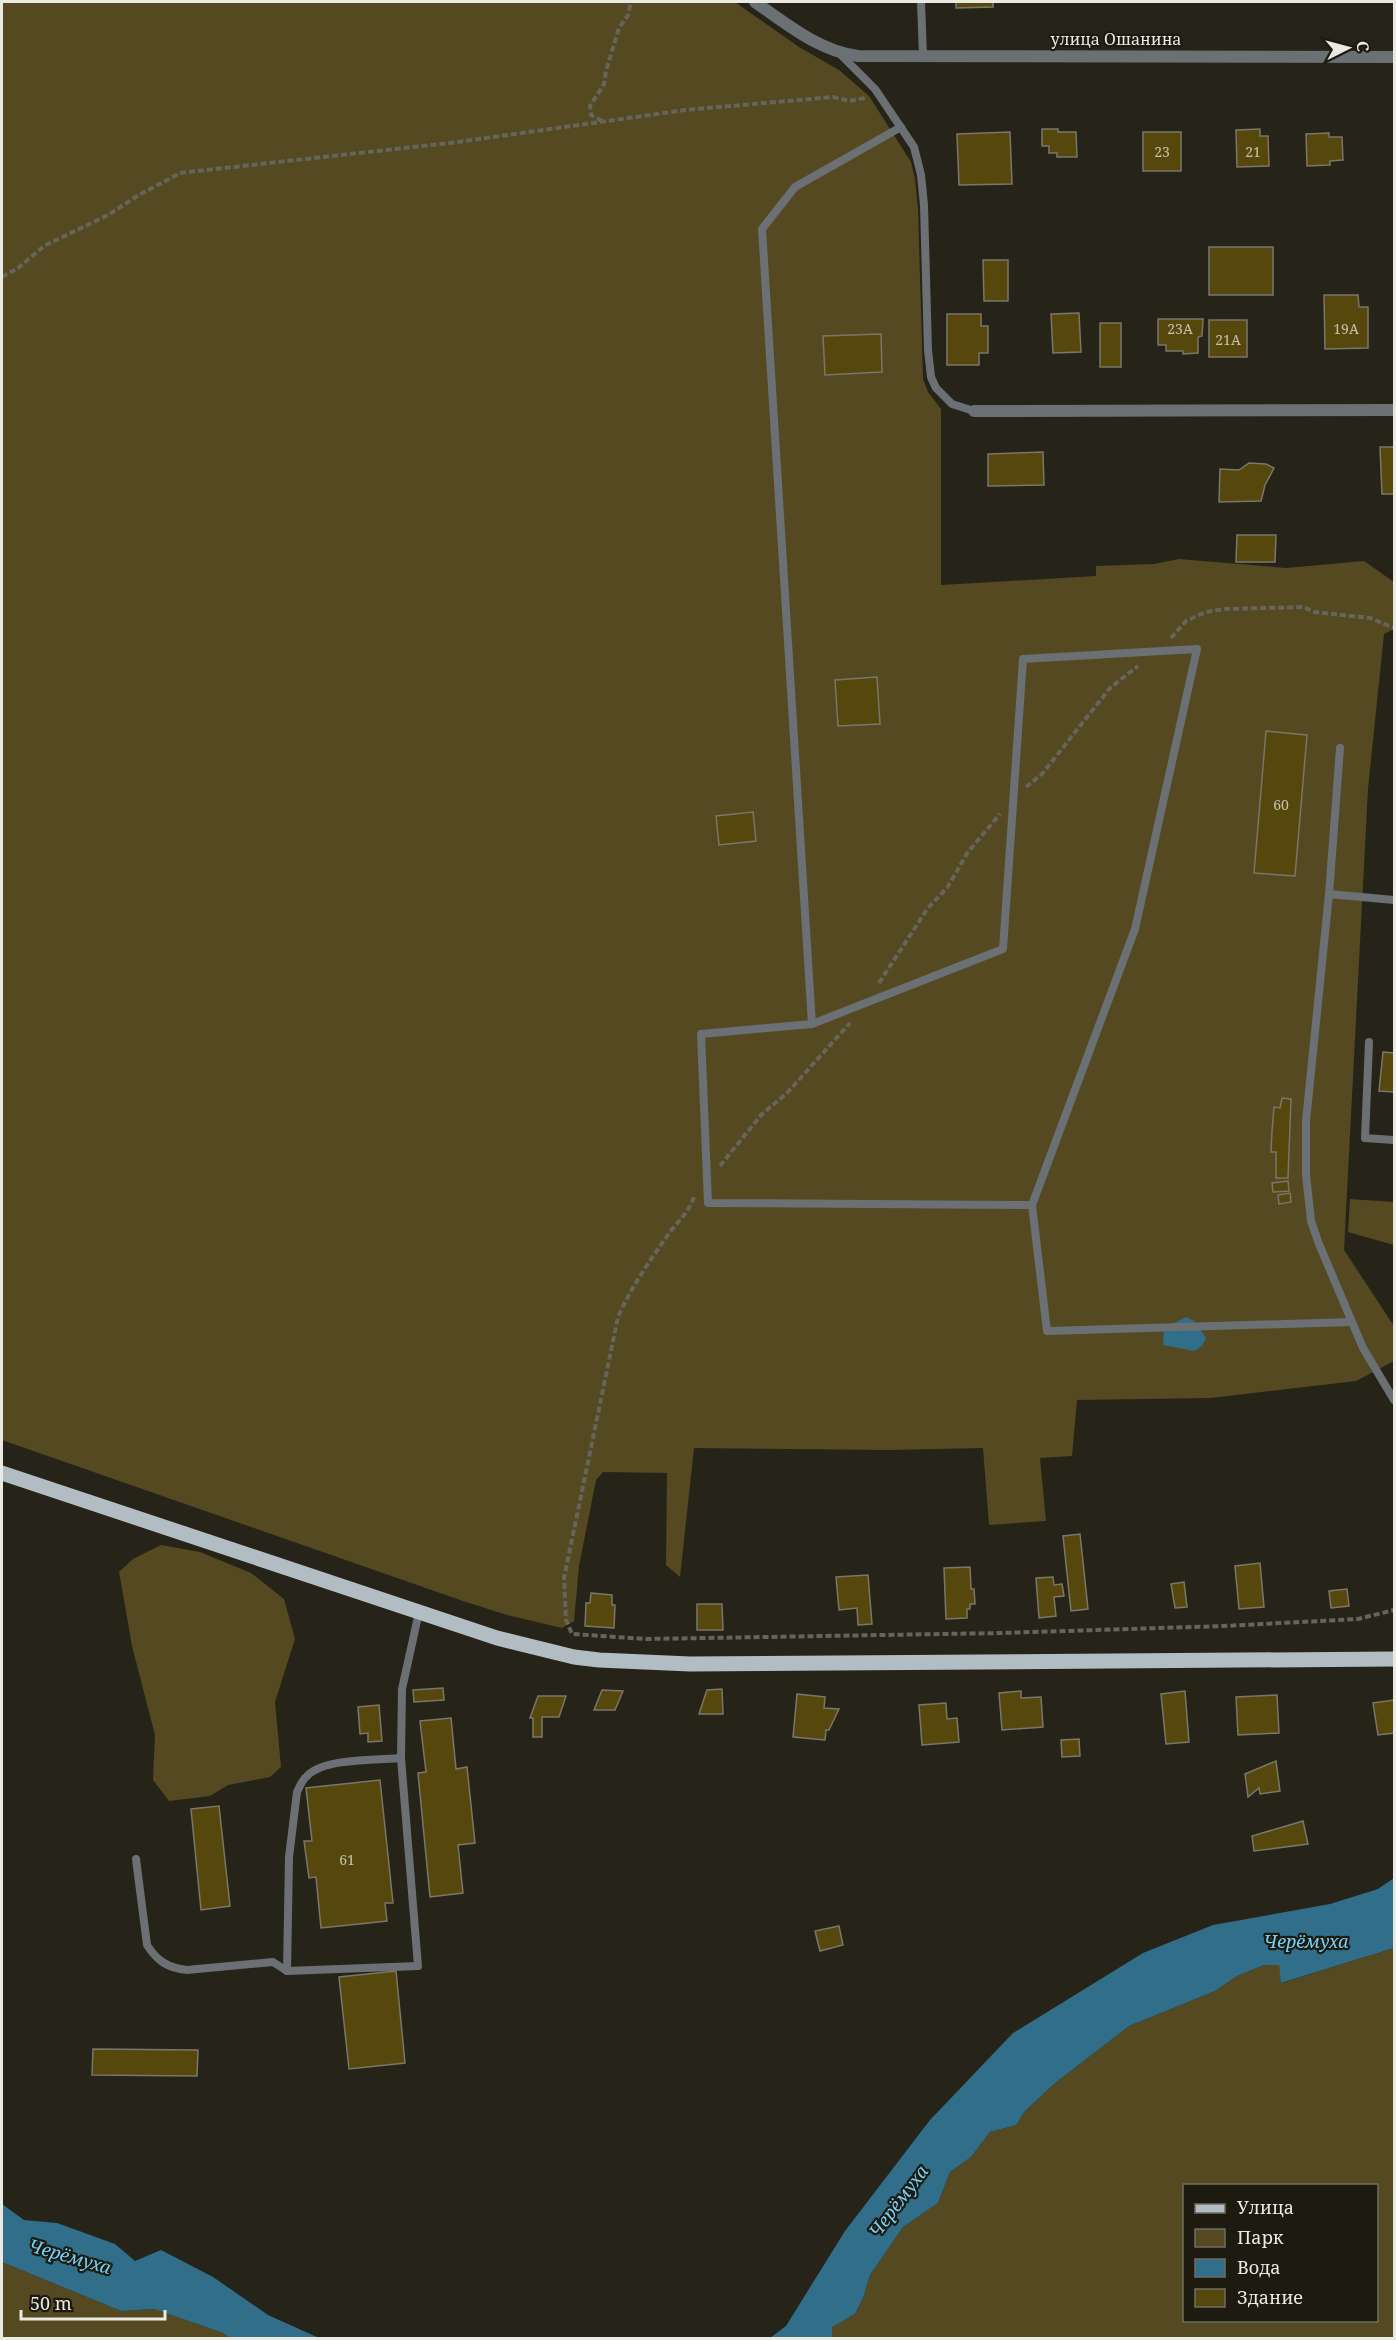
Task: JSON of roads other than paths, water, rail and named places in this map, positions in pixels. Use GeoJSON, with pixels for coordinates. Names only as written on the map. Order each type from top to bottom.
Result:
{"type":"FeatureCollection","features":[{"type":"Feature","properties":{"kind":"main road"},"geometry":{"type":"LineString","coordinates":[[2,1473],[497,1638],[574,1657],[622,1663],[690,1664],[1395,1659]]}},
{"type":"Feature","properties":{"kind":"street","name":"улица Ошанина"},"geometry":{"type":"LineString","coordinates":[[755,2],[802,34],[838,52],[858,56],[1395,57]]}},
{"type":"Feature","properties":{"kind":"street"},"geometry":{"type":"LineString","coordinates":[[974,411],[1395,410]]}},
{"type":"Feature","properties":{"kind":"lane"},"geometry":{"type":"LineString","coordinates":[[921,2],[924,56]]}},
{"type":"Feature","properties":{"kind":"lane"},"geometry":{"type":"LineString","coordinates":[[838,52],[875,89],[914,147],[921,175],[931,377],[936,388],[952,404],[974,411]]}},
{"type":"Feature","properties":{"kind":"lane"},"geometry":{"type":"LineString","coordinates":[[812,1024],[762,229],[795,187],[901,127]]}},
{"type":"Feature","properties":{"kind":"lane"},"geometry":{"type":"LineString","coordinates":[[1032,1205],[708,1203],[701,1034],[812,1024],[1003,949],[1023,659],[1197,650],[1135,929],[1032,1205],[1047,1331],[1352,1322]]}},
{"type":"Feature","properties":{"kind":"lane"},"geometry":{"type":"LineString","coordinates":[[1340,748],[1329,894],[1306,1121],[1305,1175],[1311,1221],[1363,1348],[1395,1400]]}},
{"type":"Feature","properties":{"kind":"lane"},"geometry":{"type":"LineString","coordinates":[[1329,894],[1395,900]]}},
{"type":"Feature","properties":{"kind":"lane"},"geometry":{"type":"LineString","coordinates":[[1370,1041],[1365,1138],[1395,1140]]}},
{"type":"Feature","properties":{"kind":"lane"},"geometry":{"type":"LineString","coordinates":[[136,1859],[147,1945],[154,1956],[174,1969],[187,1970],[273,1962],[287,1971],[418,1966],[401,1758],[402,1689],[419,1612]]}},
{"type":"Feature","properties":{"kind":"lane"},"geometry":{"type":"LineString","coordinates":[[287,1971],[289,1857],[294,1812],[301,1784],[307,1775],[328,1765],[401,1758]]}},
{"type":"Feature","properties":{"kind":"water"},"geometry":{"type":"Polygon","coordinates":[[[1186,1317],[1194,1321],[1206,1338],[1203,1344],[1194,1351],[1163,1345],[1164,1328],[1186,1317]]]}},
{"type":"Feature","properties":{"kind":"water","name":"Черёмуха"},"geometry":{"type":"Polygon","coordinates":[[[1394,1878],[1394,1948],[1281,1983],[1279,1965],[1264,1965],[1237,1976],[1215,1991],[1129,2026],[1054,2084],[1025,2111],[1016,2125],[990,2132],[971,2157],[950,2172],[938,2203],[903,2227],[870,2275],[855,2314],[832,2327],[832,2338],[770,2338],[786,2326],[845,2231],[930,2120],[1013,2033],[1143,1953],[1213,1925],[1330,1904],[1378,1889],[1394,1878]]]}},
{"type":"Feature","properties":{"kind":"water","name":"Черёмуха"},"geometry":{"type":"Polygon","coordinates":[[[2,2204],[24,2220],[57,2223],[115,2244],[135,2261],[161,2250],[213,2277],[268,2315],[319,2338],[230,2338],[223,2333],[154,2309],[121,2311],[2,2262],[2,2204]]]}}]}
